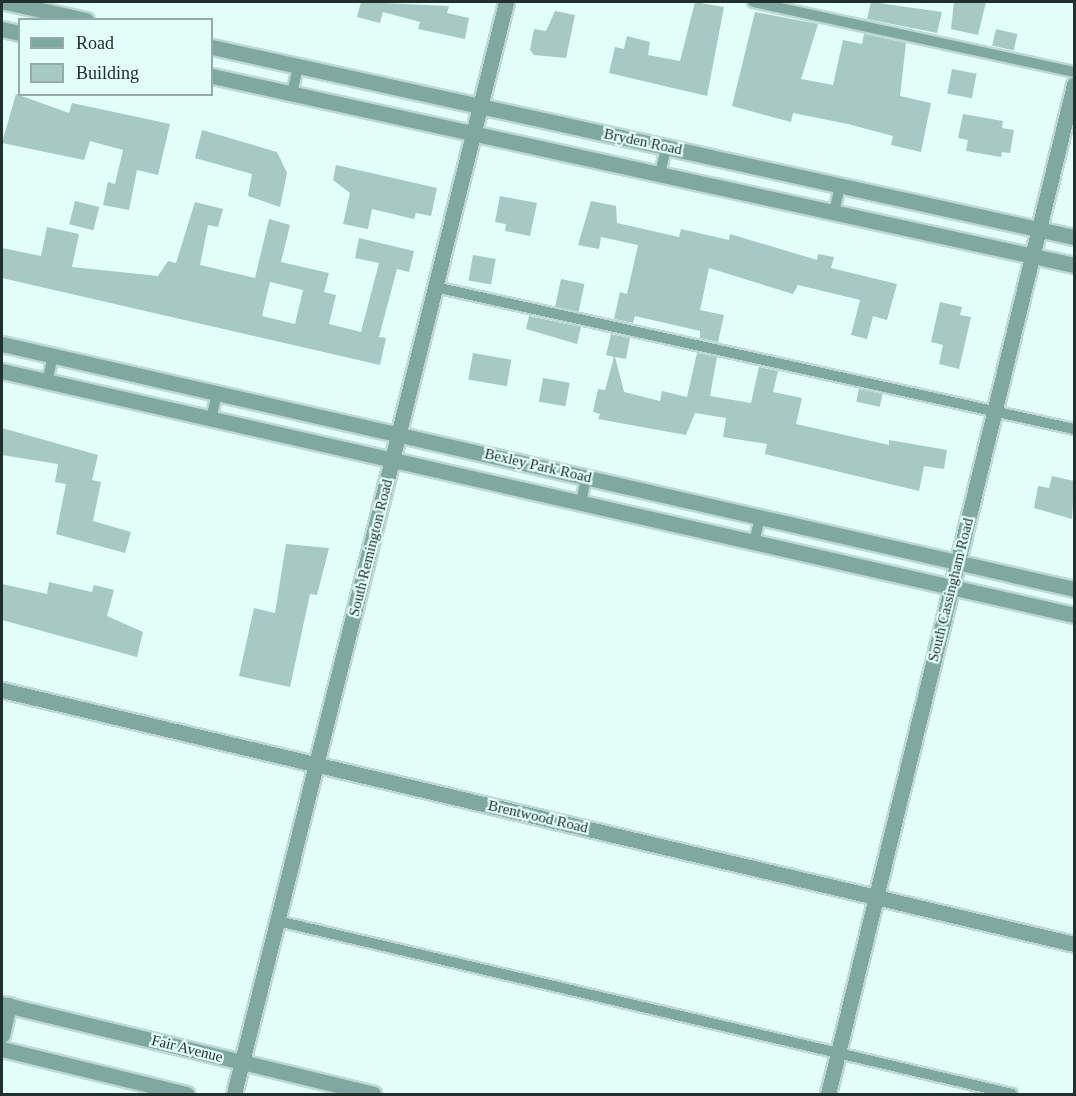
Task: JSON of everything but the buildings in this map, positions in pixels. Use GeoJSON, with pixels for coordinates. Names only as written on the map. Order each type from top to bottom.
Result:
{"type":"FeatureCollection","features":[{"type":"Feature","properties":{"kind":"street"},"geometry":{"type":"LineString","coordinates":[[5,2],[77,18]]}},
{"type":"Feature","properties":{"kind":"street","name":"South Remington Road"},"geometry":{"type":"LineString","coordinates":[[234,1095],[318,765],[506,2]]}},
{"type":"Feature","properties":{"kind":"street"},"geometry":{"type":"LineString","coordinates":[[2,29],[18,33]]}},
{"type":"Feature","properties":{"kind":"street","name":"Bryden Road"},"geometry":{"type":"LineString","coordinates":[[213,47],[1074,237]]}},
{"type":"Feature","properties":{"kind":"street","name":"Bryden Road"},"geometry":{"type":"LineString","coordinates":[[213,76],[1074,265]]}},
{"type":"Feature","properties":{"kind":"street","name":"South Cassingham Road"},"geometry":{"type":"LineString","coordinates":[[828,1095],[1074,84]]}},
{"type":"Feature","properties":{"kind":"street","name":"Bexley Park Road"},"geometry":{"type":"LineString","coordinates":[[2,344],[1074,589]]}},
{"type":"Feature","properties":{"kind":"street","name":"Bexley Park Road"},"geometry":{"type":"LineString","coordinates":[[2,371],[1074,615]]}},
{"type":"Feature","properties":{"kind":"street","name":"Brentwood Road"},"geometry":{"type":"LineString","coordinates":[[2,690],[1074,944]]}},
{"type":"Feature","properties":{"kind":"street"},"geometry":{"type":"LineString","coordinates":[[2,1035],[5,1004]]}},
{"type":"Feature","properties":{"kind":"street","name":"Fair Avenue"},"geometry":{"type":"LineString","coordinates":[[5,1004],[373,1095]]}},
{"type":"Feature","properties":{"kind":"street"},"geometry":{"type":"LineString","coordinates":[[2,1049],[187,1095]]}},
{"type":"Feature","properties":{"kind":"lane"},"geometry":{"type":"LineString","coordinates":[[753,2],[1074,72]]}},
{"type":"Feature","properties":{"kind":"lane"},"geometry":{"type":"LineString","coordinates":[[292,93],[298,66]]}},
{"type":"Feature","properties":{"kind":"lane"},"geometry":{"type":"LineString","coordinates":[[660,174],[666,147]]}},
{"type":"Feature","properties":{"kind":"lane"},"geometry":{"type":"LineString","coordinates":[[834,212],[840,185]]}},
{"type":"Feature","properties":{"kind":"lane"},"geometry":{"type":"LineString","coordinates":[[435,287],[1074,429]]}},
{"type":"Feature","properties":{"kind":"lane"},"geometry":{"type":"LineString","coordinates":[[47,382],[53,356]]}},
{"type":"Feature","properties":{"kind":"lane"},"geometry":{"type":"LineString","coordinates":[[211,419],[217,393]]}},
{"type":"Feature","properties":{"kind":"lane"},"geometry":{"type":"LineString","coordinates":[[580,503],[586,477]]}},
{"type":"Feature","properties":{"kind":"lane"},"geometry":{"type":"LineString","coordinates":[[754,543],[760,517]]}},
{"type":"Feature","properties":{"kind":"lane"},"geometry":{"type":"LineString","coordinates":[[278,921],[1012,1095]]}}]}
